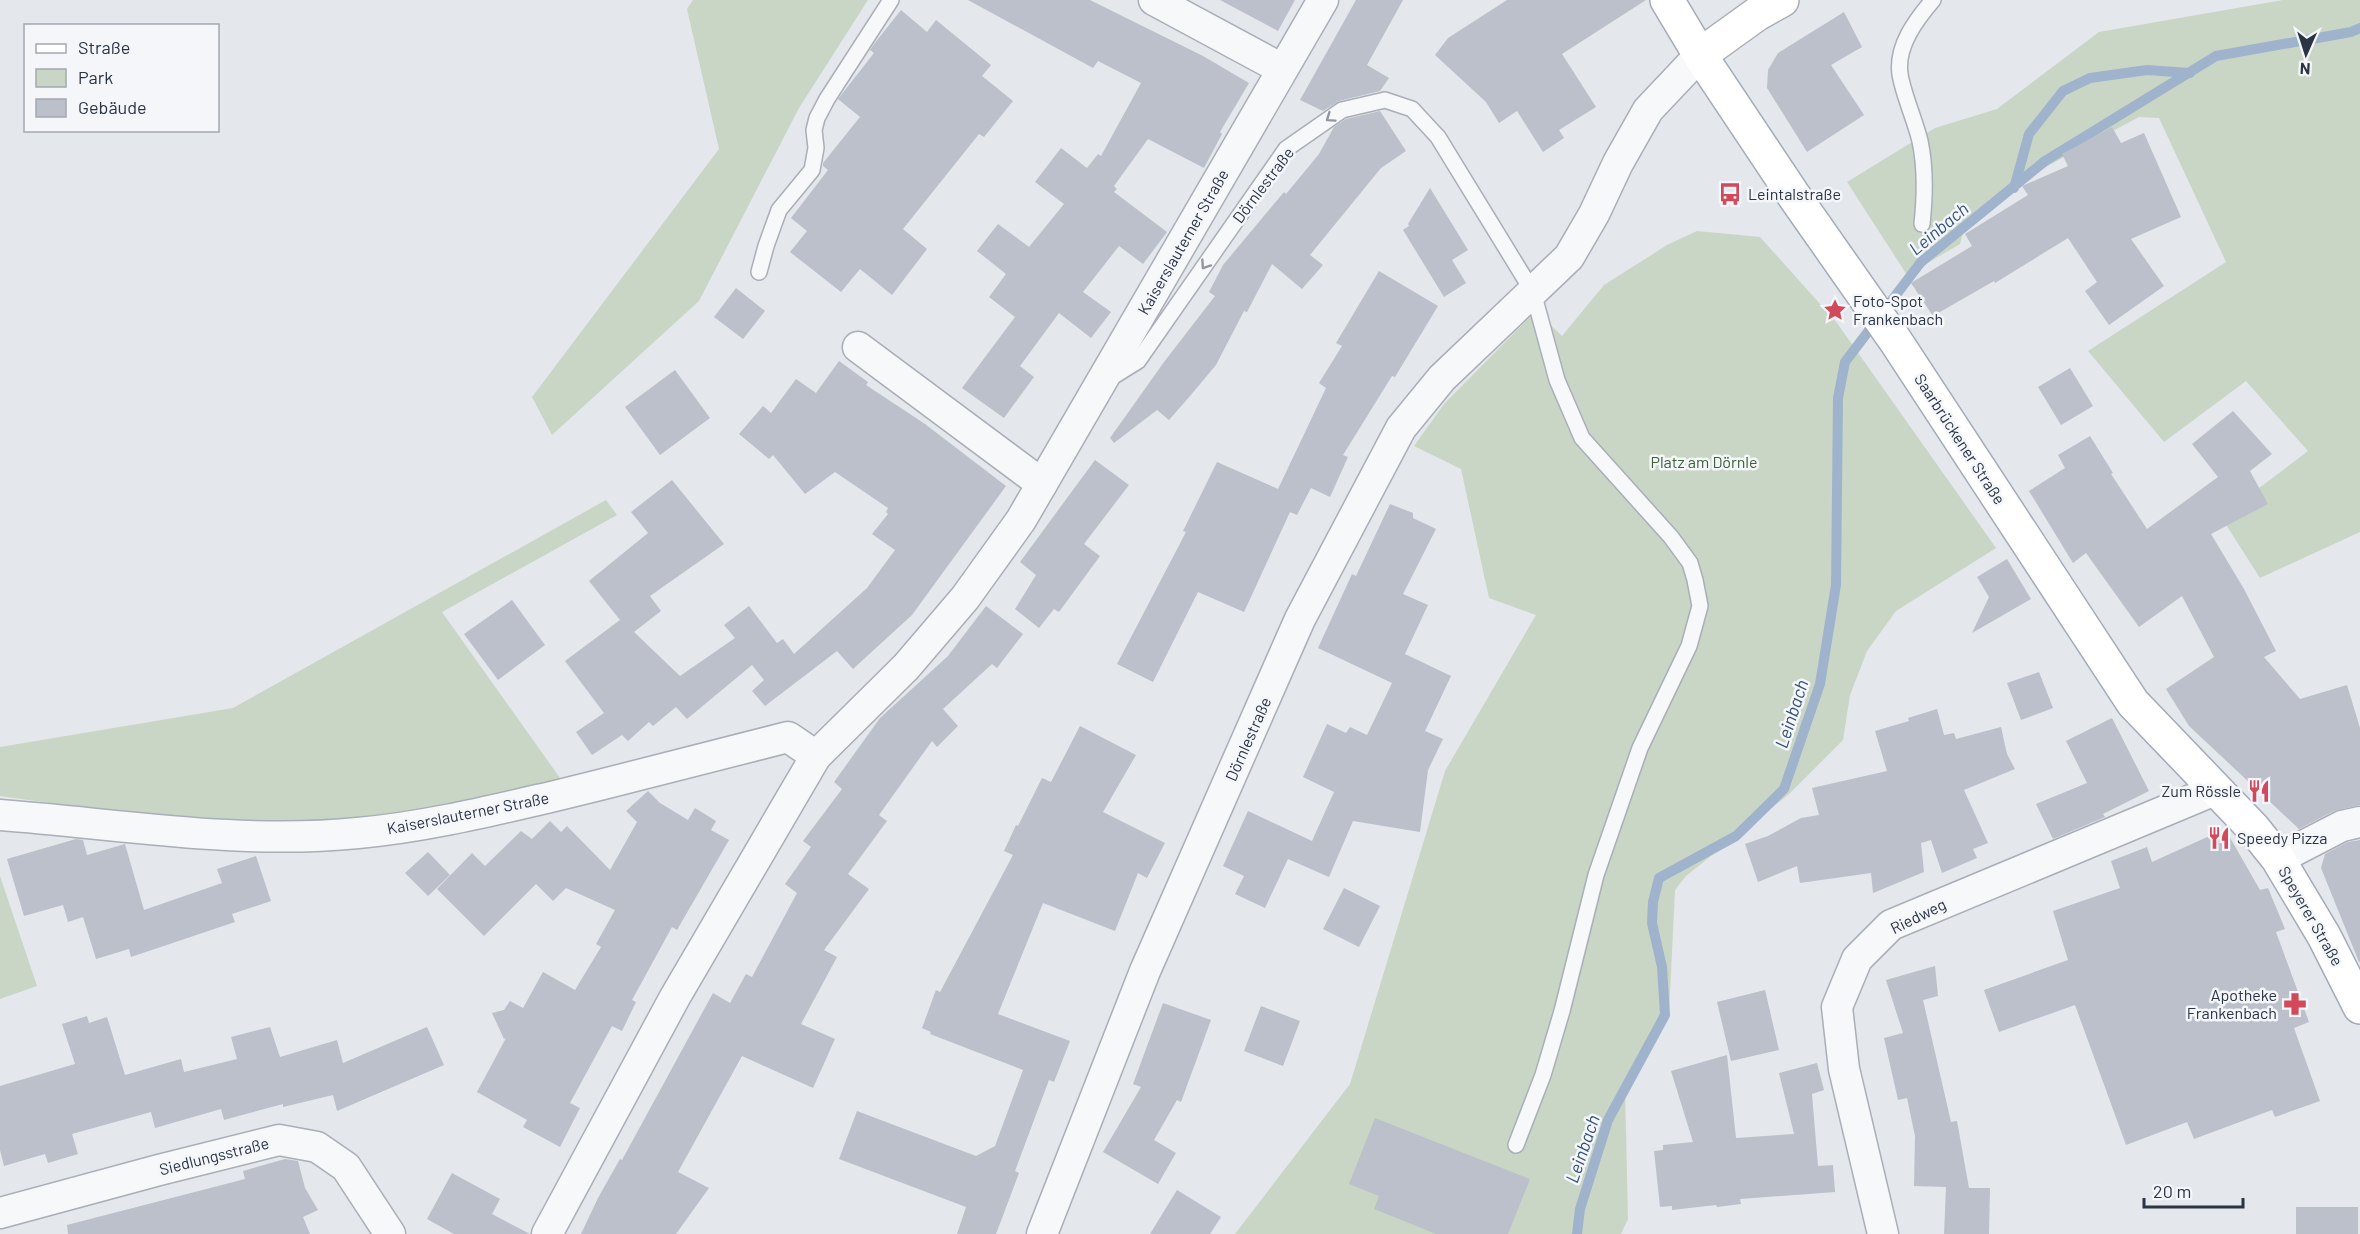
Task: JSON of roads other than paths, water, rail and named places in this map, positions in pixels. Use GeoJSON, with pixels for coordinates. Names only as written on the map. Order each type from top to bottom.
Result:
{"type":"FeatureCollection","features":[{"type":"Feature","properties":{"kind":"main road","name":"Saarbrückener Straße"},"geometry":{"type":"LineString","coordinates":[[1667,0],[1700,55],[1895,340],[2133,702],[2254,829],[2278,859]]}},
{"type":"Feature","properties":{"kind":"main road"},"geometry":{"type":"LineString","coordinates":[[1700,55],[1757,14],[1782,0]]}},
{"type":"Feature","properties":{"kind":"main road","name":"Speyerer Straße"},"geometry":{"type":"LineString","coordinates":[[2278,859],[2324,936],[2360,1007]]}},
{"type":"Feature","properties":{"kind":"street"},"geometry":{"type":"LineString","coordinates":[[1154,0],[1282,69]]}},
{"type":"Feature","properties":{"kind":"street","name":"Kaiserslauterner Straße"},"geometry":{"type":"LineString","coordinates":[[547,1234],[675,997],[816,756],[906,667],[965,598],[1021,520],[1323,0]]}},
{"type":"Feature","properties":{"kind":"street","name":"Dörnlestraße"},"geometry":{"type":"LineString","coordinates":[[1042,1234],[1145,970],[1311,599],[1401,428],[1442,378],[1569,257],[1648,110],[1700,55]]}},
{"type":"Feature","properties":{"kind":"street"},"geometry":{"type":"LineString","coordinates":[[858,347],[1042,484]]}},
{"type":"Feature","properties":{"kind":"street","name":"Kaiserslauterner Straße"},"geometry":{"type":"LineString","coordinates":[[0,815],[202,834],[278,836],[357,833],[426,824],[499,809],[788,737],[816,756]]}},
{"type":"Feature","properties":{"kind":"street","name":"Riedweg"},"geometry":{"type":"LineString","coordinates":[[1883,1234],[1844,1069],[1837,1007],[1857,959],[1891,925],[2215,790]]}},
{"type":"Feature","properties":{"kind":"street"},"geometry":{"type":"LineString","coordinates":[[2278,859],[2342,826],[2360,822]]}},
{"type":"Feature","properties":{"kind":"street","name":"Siedlungsstraße"},"geometry":{"type":"LineString","coordinates":[[0,1213],[279,1140],[317,1147],[346,1167],[390,1234]]}},
{"type":"Feature","properties":{"kind":"lane"},"geometry":{"type":"LineString","coordinates":[[759,272],[779,210],[812,170],[816,148],[814,130],[827,99],[891,0]]}},
{"type":"Feature","properties":{"kind":"lane"},"geometry":{"type":"LineString","coordinates":[[1922,224],[1926,190],[1921,143],[1900,73],[1903,46],[1916,19],[1933,0]]}},
{"type":"Feature","properties":{"kind":"lane","name":"Dörnlestraße"},"geometry":{"type":"LineString","coordinates":[[1102,384],[1138,361],[1286,149],[1342,110],[1385,100],[1412,109],[1438,137],[1533,292]]}},
{"type":"Feature","properties":{"kind":"lane"},"geometry":{"type":"LineString","coordinates":[[1516,1145],[1543,1075],[1562,1011],[1596,875],[1625,789],[1640,748],[1689,646],[1700,606],[1689,563],[1671,537],[1581,438],[1557,380],[1533,292]]}},
{"type":"Feature","properties":{"kind":"waterway","name":"Leinbach"},"geometry":{"type":"LineString","coordinates":[[1577,1234],[1580,1209],[1608,1120],[1665,1015],[1662,967],[1652,923],[1653,902],[1659,878],[1736,836],[1784,789],[1820,684],[1836,585],[1838,398],[1845,362],[1921,262],[2045,161],[2216,56],[2351,32],[2360,28]]}},
{"type":"Feature","properties":{"kind":"waterway","name":"Leinbach"},"geometry":{"type":"LineString","coordinates":[[2014,188],[2029,134],[2063,91],[2090,78],[2147,70],[2190,73]]}},
{"type":"Feature","properties":{"kind":"place","name":"Leintalstraße"},"geometry":{"type":"Point","coordinates":[1730,194]}},
{"type":"Feature","properties":{"kind":"place","name":"Foto-Spot Frankenbach"},"geometry":{"type":"Point","coordinates":[1835,310]}},
{"type":"Feature","properties":{"kind":"place","name":"Zum Rössle"},"geometry":{"type":"Point","coordinates":[2259,791]}},
{"type":"Feature","properties":{"kind":"place","name":"Speedy Pizza"},"geometry":{"type":"Point","coordinates":[2219,838]}},
{"type":"Feature","properties":{"kind":"place","name":"Apotheke Frankenbach"},"geometry":{"type":"Point","coordinates":[2295,1004]}},
{"type":"Feature","properties":{"kind":"park label","name":"Platz am Dörnle"},"geometry":{"type":"Point","coordinates":[1704,462]}}]}
